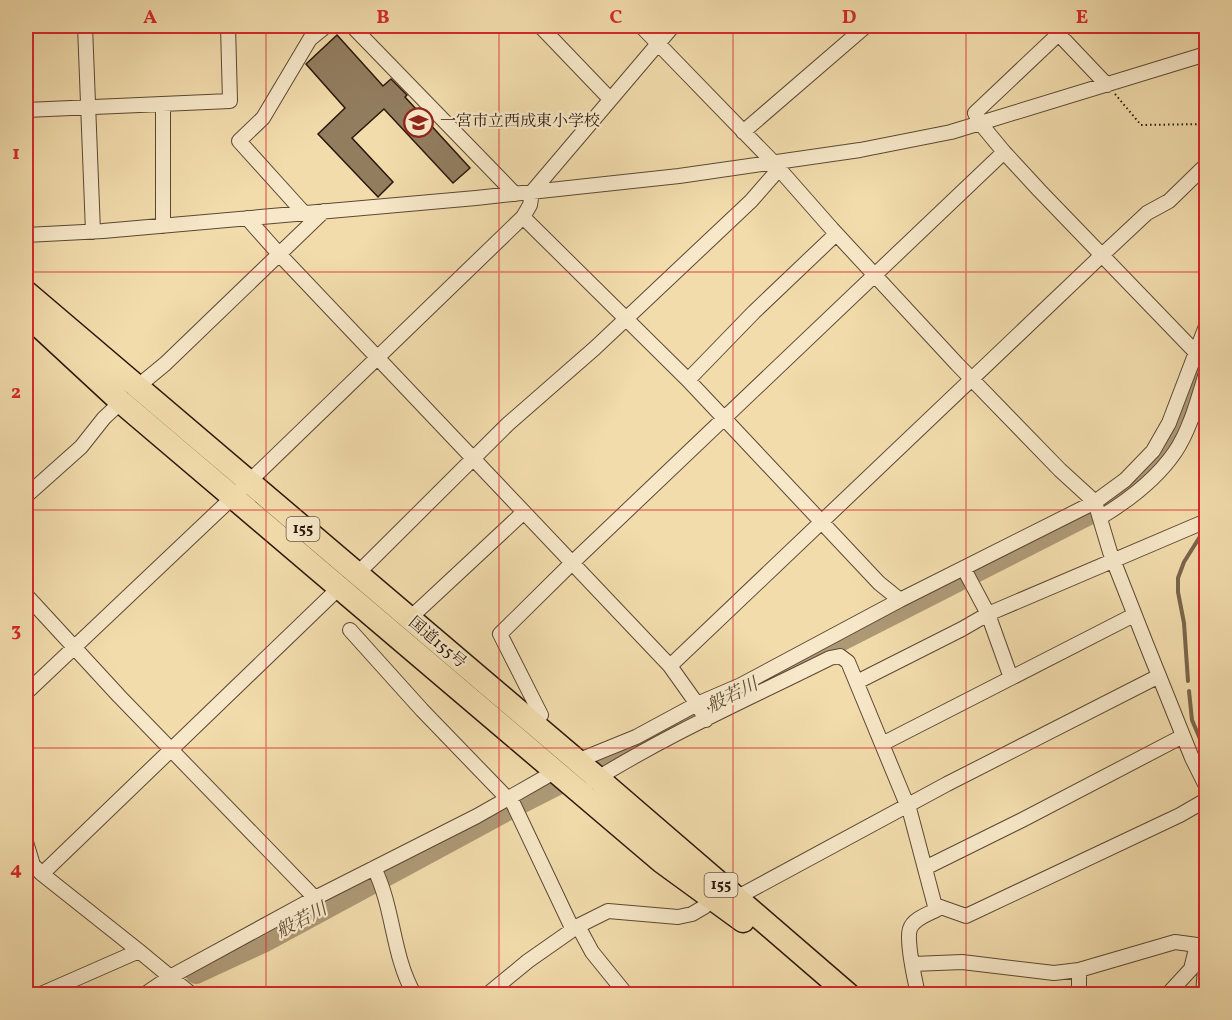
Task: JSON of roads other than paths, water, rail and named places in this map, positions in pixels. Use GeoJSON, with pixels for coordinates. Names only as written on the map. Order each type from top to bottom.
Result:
{"type":"FeatureCollection","features":[{"type":"Feature","properties":{"kind":"highway","name":"国道155号"},"geometry":{"type":"LineString","coordinates":[[26,292],[232,498],[348,581],[409,619],[577,776],[662,862],[815,976],[834,994]]}},
{"type":"Feature","properties":{"kind":"highway","name":"国道155号"},"geometry":{"type":"LineString","coordinates":[[27,319],[249,481],[348,581],[577,776],[736,898],[848,994]]}},
{"type":"Feature","properties":{"kind":"street"},"geometry":{"type":"LineString","coordinates":[[85,26],[93,232]]}},
{"type":"Feature","properties":{"kind":"street"},"geometry":{"type":"LineString","coordinates":[[26,110],[230,101],[228,26]]}},
{"type":"Feature","properties":{"kind":"street"},"geometry":{"type":"LineString","coordinates":[[303,213],[239,141],[263,118],[310,39],[326,26]]}},
{"type":"Feature","properties":{"kind":"street"},"geometry":{"type":"LineString","coordinates":[[352,26],[515,194]]}},
{"type":"Feature","properties":{"kind":"street"},"geometry":{"type":"LineString","coordinates":[[540,26],[610,99]]}},
{"type":"Feature","properties":{"kind":"street"},"geometry":{"type":"LineString","coordinates":[[641,26],[776,166],[836,234],[1098,510],[1134,615],[1191,758],[1206,786]]}},
{"type":"Feature","properties":{"kind":"street"},"geometry":{"type":"LineString","coordinates":[[26,693],[523,217],[530,205],[532,192],[673,26]]}},
{"type":"Feature","properties":{"kind":"street"},"geometry":{"type":"LineString","coordinates":[[743,132],[866,26]]}},
{"type":"Feature","properties":{"kind":"street"},"geometry":{"type":"LineString","coordinates":[[1107,85],[1059,28],[975,113],[980,123],[1004,152],[1101,256],[1201,357]]}},
{"type":"Feature","properties":{"kind":"street"},"geometry":{"type":"LineString","coordinates":[[26,235],[93,232],[324,212],[776,166],[951,132],[1206,54]]}},
{"type":"Feature","properties":{"kind":"street"},"geometry":{"type":"LineString","coordinates":[[163,104],[163,226]]}},
{"type":"Feature","properties":{"kind":"street"},"geometry":{"type":"LineString","coordinates":[[541,715],[500,634],[723,418],[876,276],[1004,152]]}},
{"type":"Feature","properties":{"kind":"street"},"geometry":{"type":"LineString","coordinates":[[670,666],[1147,213],[1169,201],[1206,165]]}},
{"type":"Feature","properties":{"kind":"street"},"geometry":{"type":"LineString","coordinates":[[33,869],[171,750],[508,424],[751,201],[776,166]]}},
{"type":"Feature","properties":{"kind":"street"},"geometry":{"type":"LineString","coordinates":[[26,496],[81,447],[104,418],[165,364],[324,212]]}},
{"type":"Feature","properties":{"kind":"street"},"geometry":{"type":"LineString","coordinates":[[523,217],[688,380],[821,522],[879,582],[900,600]]}},
{"type":"Feature","properties":{"kind":"street"},"geometry":{"type":"LineString","coordinates":[[247,218],[670,666],[701,711]]}},
{"type":"Feature","properties":{"kind":"street"},"geometry":{"type":"LineString","coordinates":[[688,380],[754,312],[836,234]]}},
{"type":"Feature","properties":{"kind":"street"},"geometry":{"type":"LineString","coordinates":[[1098,510],[1154,451],[1201,357],[1206,326]]}},
{"type":"Feature","properties":{"kind":"street"},"geometry":{"type":"LineString","coordinates":[[145,994],[170,977],[315,898],[377,874],[477,816],[577,776],[634,757],[741,685],[900,600],[967,574],[1098,510],[1135,495],[1152,480],[1175,452],[1188,425],[1206,373]]}},
{"type":"Feature","properties":{"kind":"street"},"geometry":{"type":"LineString","coordinates":[[409,619],[524,512]]}},
{"type":"Feature","properties":{"kind":"street"},"geometry":{"type":"LineString","coordinates":[[857,682],[988,614],[1114,562],[1206,520]]}},
{"type":"Feature","properties":{"kind":"street"},"geometry":{"type":"LineString","coordinates":[[967,574],[988,614],[1011,678]]}},
{"type":"Feature","properties":{"kind":"street"},"geometry":{"type":"LineString","coordinates":[[26,595],[171,750],[315,898]]}},
{"type":"Feature","properties":{"kind":"street"},"geometry":{"type":"LineString","coordinates":[[882,744],[1134,615]]}},
{"type":"Feature","properties":{"kind":"street"},"geometry":{"type":"LineString","coordinates":[[351,630],[422,710],[512,802],[576,928],[626,994]]}},
{"type":"Feature","properties":{"kind":"street"},"geometry":{"type":"LineString","coordinates":[[577,776],[636,737],[830,658],[840,656],[848,662],[908,805],[935,905],[936,910],[915,921],[910,929],[918,994]]}},
{"type":"Feature","properties":{"kind":"street"},"geometry":{"type":"LineString","coordinates":[[736,898],[1026,742],[1159,676]]}},
{"type":"Feature","properties":{"kind":"street"},"geometry":{"type":"LineString","coordinates":[[925,868],[1183,736]]}},
{"type":"Feature","properties":{"kind":"street"},"geometry":{"type":"LineString","coordinates":[[935,905],[966,916],[1180,815],[1206,800]]}},
{"type":"Feature","properties":{"kind":"street"},"geometry":{"type":"LineString","coordinates":[[26,842],[33,869],[139,951],[190,994]]}},
{"type":"Feature","properties":{"kind":"street"},"geometry":{"type":"LineString","coordinates":[[377,874],[399,960],[414,994]]}},
{"type":"Feature","properties":{"kind":"street"},"geometry":{"type":"LineString","coordinates":[[488,994],[528,960],[576,928],[608,911],[678,916],[692,914],[712,899]]}},
{"type":"Feature","properties":{"kind":"street"},"geometry":{"type":"LineString","coordinates":[[913,963],[962,962],[1054,973],[1079,970],[1175,942],[1197,945],[1191,969],[1168,994]]}},
{"type":"Feature","properties":{"kind":"street"},"geometry":{"type":"LineString","coordinates":[[41,994],[139,951]]}},
{"type":"Feature","properties":{"kind":"street"},"geometry":{"type":"LineString","coordinates":[[1203,994],[1206,963]]}},
{"type":"Feature","properties":{"kind":"street"},"geometry":{"type":"LineString","coordinates":[[1079,970],[1079,994]]}},
{"type":"Feature","properties":{"kind":"waterway","name":"般若川"},"geometry":{"type":"LineString","coordinates":[[196,973],[263,942],[507,810],[1098,511],[1139,478],[1160,455],[1182,413],[1206,354]]}},
{"type":"Feature","properties":{"kind":"waterway"},"geometry":{"type":"LineString","coordinates":[[1188,681],[1178,578],[1184,562],[1206,527]]}},
{"type":"Feature","properties":{"kind":"waterway"},"geometry":{"type":"LineString","coordinates":[[1189,691],[1192,720],[1206,753]]}},
{"type":"Feature","properties":{"kind":"waterway","name":"般若川"},"geometry":{"type":"LineString","coordinates":[[159,994],[172,988]]}},
{"type":"Feature","properties":{"kind":"place","name":"一宮市立西成東小学校"},"geometry":{"type":"Point","coordinates":[419,122]}}]}
